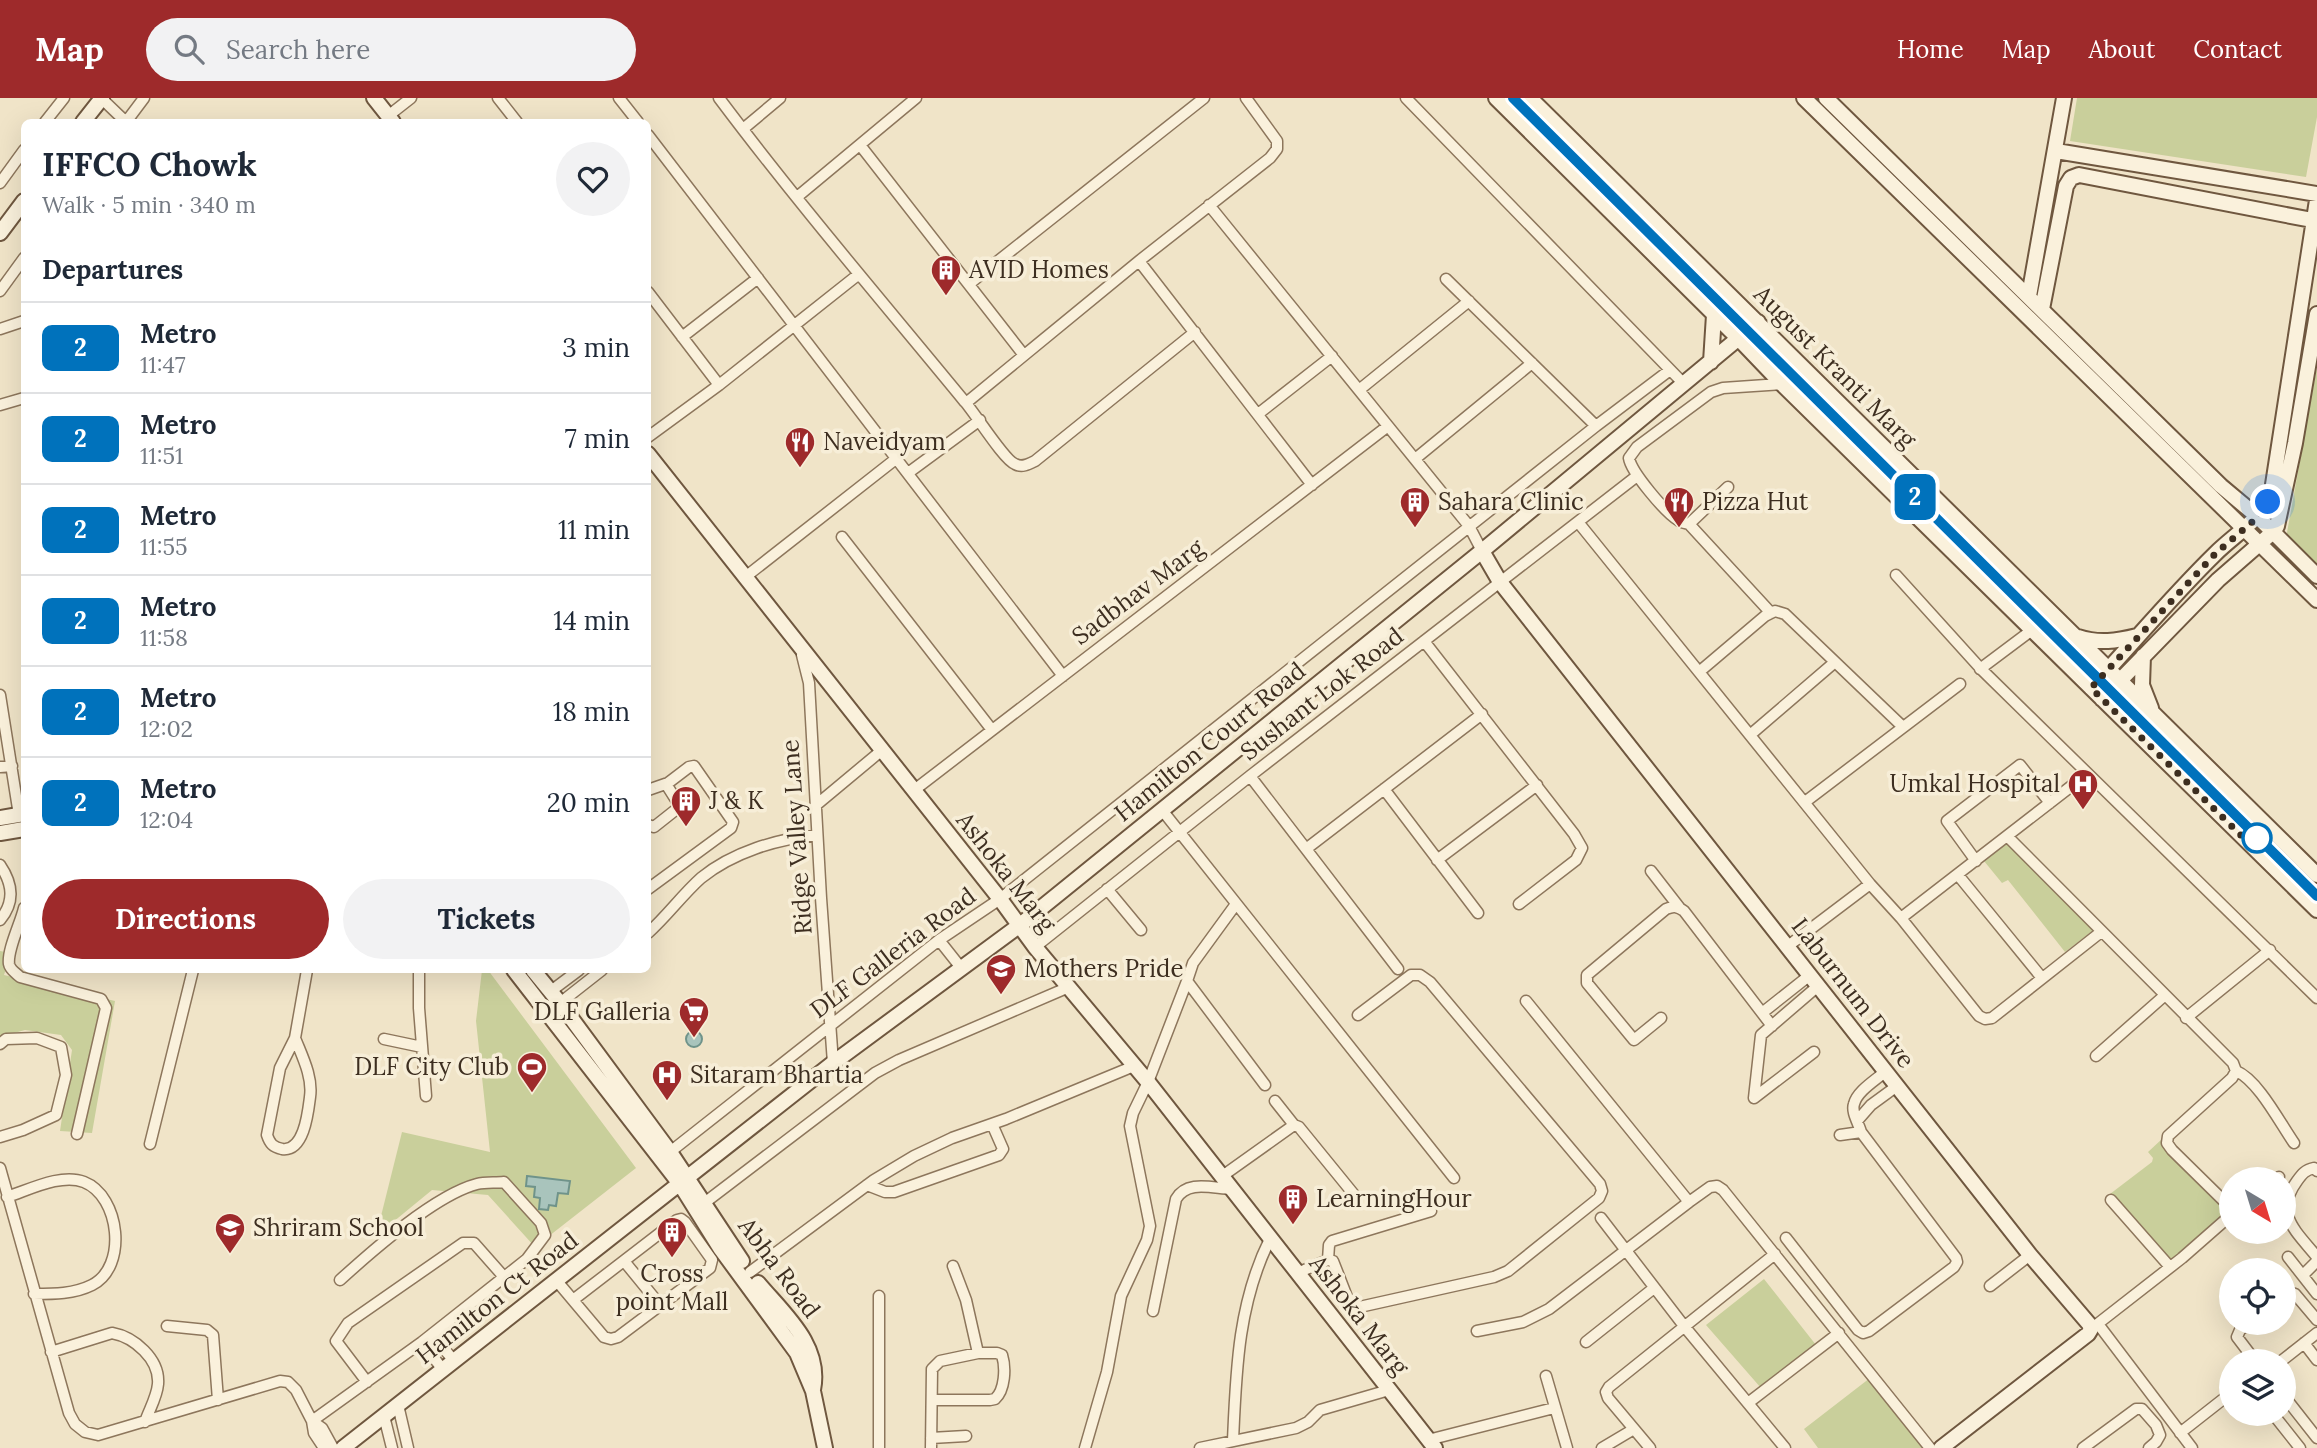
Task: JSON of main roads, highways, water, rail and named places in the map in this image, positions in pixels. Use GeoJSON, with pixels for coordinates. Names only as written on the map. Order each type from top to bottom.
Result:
{"type":"FeatureCollection","features":[{"type":"Feature","properties":{"kind":"water"},"geometry":{"type":"Polygon","coordinates":[[[694,1031],[700,1033],[700,1045],[694,1047],[688,1045],[686,1039],[688,1033],[694,1031]]]}},
{"type":"Feature","properties":{"kind":"water"},"geometry":{"type":"Polygon","coordinates":[[[527,1176],[570,1181],[568,1194],[558,1193],[556,1206],[549,1205],[548,1210],[539,1209],[540,1198],[534,1197],[535,1187],[526,1186],[527,1176]]]}},
{"type":"Feature","properties":{"kind":"railway"},"geometry":{"type":"LineString","coordinates":[[1513,98],[2317,896]]}},
{"type":"Feature","properties":{"kind":"metro line","name":"2"},"geometry":{"type":"LineString","coordinates":[[1513,98],[2317,896]]}},
{"type":"Feature","properties":{"kind":"place","name":"AVID Homes"},"geometry":{"type":"Point","coordinates":[946,297]}},
{"type":"Feature","properties":{"kind":"place","name":"Naveidyam"},"geometry":{"type":"Point","coordinates":[800,469]}},
{"type":"Feature","properties":{"kind":"place","name":"Sahara Clinic"},"geometry":{"type":"Point","coordinates":[1415,529]}},
{"type":"Feature","properties":{"kind":"place","name":"Pizza Hut"},"geometry":{"type":"Point","coordinates":[1679,529]}},
{"type":"Feature","properties":{"kind":"place","name":"Umkal Hospital"},"geometry":{"type":"Point","coordinates":[2083,811]}},
{"type":"Feature","properties":{"kind":"place","name":"J & K"},"geometry":{"type":"Point","coordinates":[686,828]}},
{"type":"Feature","properties":{"kind":"place","name":"Mothers Pride"},"geometry":{"type":"Point","coordinates":[1001,996]}},
{"type":"Feature","properties":{"kind":"place","name":"DLF Galleria"},"geometry":{"type":"Point","coordinates":[694,1039]}},
{"type":"Feature","properties":{"kind":"place","name":"DLF City Club"},"geometry":{"type":"Point","coordinates":[532,1094]}},
{"type":"Feature","properties":{"kind":"place","name":"Sitaram Bhartia"},"geometry":{"type":"Point","coordinates":[667,1102]}},
{"type":"Feature","properties":{"kind":"place","name":"LearningHour"},"geometry":{"type":"Point","coordinates":[1293,1226]}},
{"type":"Feature","properties":{"kind":"place","name":"Shriram School"},"geometry":{"type":"Point","coordinates":[230,1255]}},
{"type":"Feature","properties":{"kind":"place","name":"Cross point Mall"},"geometry":{"type":"Point","coordinates":[672,1259]}}]}
